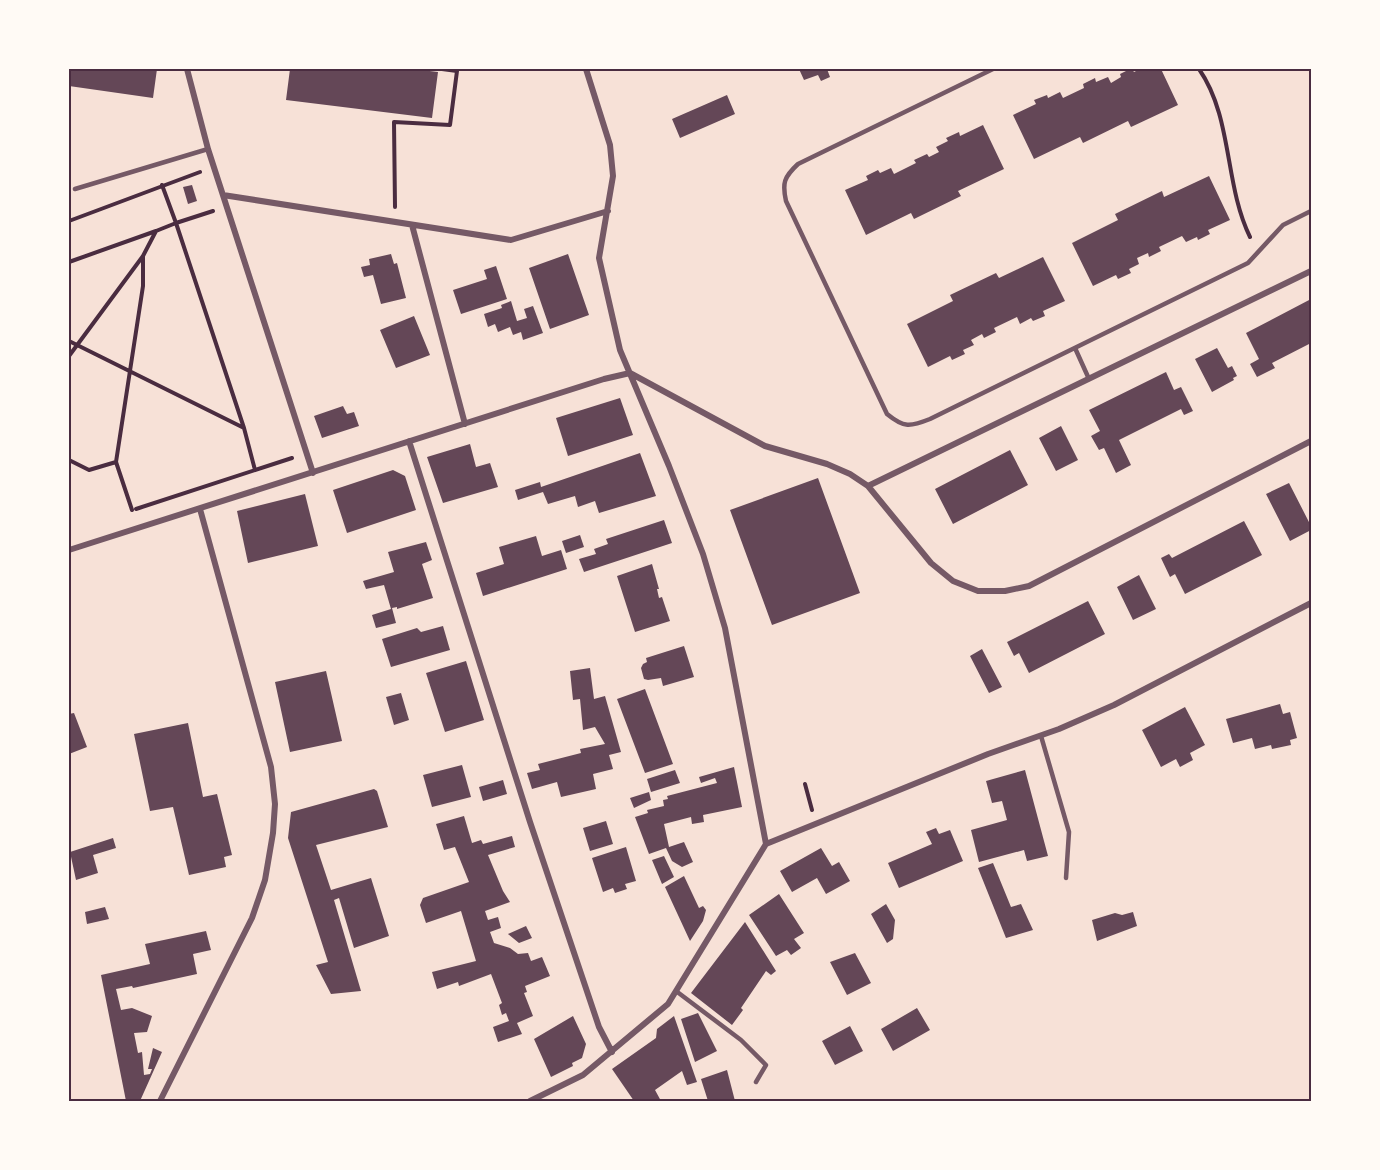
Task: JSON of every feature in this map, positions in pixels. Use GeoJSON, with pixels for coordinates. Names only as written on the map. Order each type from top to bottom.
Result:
{"type":"FeatureCollection","features":[{"type":"Feature","properties":{"kind":"street"},"geometry":{"type":"LineString","coordinates":[[187,69],[208,149],[313,473]]}},
{"type":"Feature","properties":{"kind":"street"},"geometry":{"type":"LineString","coordinates":[[586,69],[610,145],[613,176],[599,258],[620,350],[703,554],[725,628],[766,844]]}},
{"type":"Feature","properties":{"kind":"street"},"geometry":{"type":"LineString","coordinates":[[223,195],[511,240],[608,211]]}},
{"type":"Feature","properties":{"kind":"street"},"geometry":{"type":"LineString","coordinates":[[412,225],[465,424]]}},
{"type":"Feature","properties":{"kind":"street"},"geometry":{"type":"LineString","coordinates":[[868,486],[1311,271]]}},
{"type":"Feature","properties":{"kind":"street"},"geometry":{"type":"LineString","coordinates":[[69,550],[604,379],[630,373],[765,446],[827,464],[850,474],[868,486],[931,563],[953,581],[978,591],[1005,591],[1029,586],[1311,441]]}},
{"type":"Feature","properties":{"kind":"street"},"geometry":{"type":"LineString","coordinates":[[409,441],[530,822],[599,1027],[612,1052]]}},
{"type":"Feature","properties":{"kind":"street"},"geometry":{"type":"LineString","coordinates":[[160,1101],[252,918],[265,880],[273,833],[275,804],[271,767],[201,509]]}},
{"type":"Feature","properties":{"kind":"street"},"geometry":{"type":"LineString","coordinates":[[530,1101],[583,1075],[668,1004],[766,844],[1114,705],[1311,603]]}},
{"type":"Feature","properties":{"kind":"lane"},"geometry":{"type":"LineString","coordinates":[[993,69],[798,164],[789,172],[783,186],[786,201],[886,414],[899,424],[914,426],[930,419],[1248,263],[1283,225],[1311,211]]}},
{"type":"Feature","properties":{"kind":"lane"},"geometry":{"type":"LineString","coordinates":[[75,189],[208,149]]}},
{"type":"Feature","properties":{"kind":"lane"},"geometry":{"type":"LineString","coordinates":[[1075,348],[1089,379]]}},
{"type":"Feature","properties":{"kind":"lane"},"geometry":{"type":"LineString","coordinates":[[1041,736],[1069,832],[1066,878]]}},
{"type":"Feature","properties":{"kind":"lane"},"geometry":{"type":"LineString","coordinates":[[676,991],[741,1040],[766,1065],[756,1082]]}},
{"type":"Feature","properties":{"kind":"path"},"geometry":{"type":"LineString","coordinates":[[396,223],[394,122],[450,125],[457,71],[442,69]]}},
{"type":"Feature","properties":{"kind":"path"},"geometry":{"type":"LineString","coordinates":[[1199,69],[1211,86],[1221,116],[1229,163],[1249,236],[1262,248]]}},
{"type":"Feature","properties":{"kind":"path"},"geometry":{"type":"LineString","coordinates":[[69,221],[206,170]]}},
{"type":"Feature","properties":{"kind":"path"},"geometry":{"type":"LineString","coordinates":[[162,185],[255,470]]}},
{"type":"Feature","properties":{"kind":"path"},"geometry":{"type":"LineString","coordinates":[[69,262],[227,207]]}},
{"type":"Feature","properties":{"kind":"path"},"geometry":{"type":"LineString","coordinates":[[69,356],[143,256],[156,231]]}},
{"type":"Feature","properties":{"kind":"path"},"geometry":{"type":"LineString","coordinates":[[132,510],[116,462],[143,286],[143,256]]}},
{"type":"Feature","properties":{"kind":"path"},"geometry":{"type":"LineString","coordinates":[[69,341],[243,428]]}},
{"type":"Feature","properties":{"kind":"path"},"geometry":{"type":"LineString","coordinates":[[122,513],[306,453]]}},
{"type":"Feature","properties":{"kind":"path"},"geometry":{"type":"LineString","coordinates":[[69,460],[89,470],[116,462]]}},
{"type":"Feature","properties":{"kind":"path"},"geometry":{"type":"LineString","coordinates":[[805,784],[810,801]]}},
{"type":"Feature","properties":{"kind":"building"},"geometry":{"type":"Polygon","coordinates":[[[69,69],[157,69],[153,98],[69,86],[69,69]]]}},
{"type":"Feature","properties":{"kind":"building"},"geometry":{"type":"Polygon","coordinates":[[[290,69],[413,69],[438,72],[432,118],[286,100],[290,69]]]}},
{"type":"Feature","properties":{"kind":"building"},"geometry":{"type":"Polygon","coordinates":[[[799,69],[827,69],[830,77],[821,81],[818,75],[804,80],[799,69]]]}},
{"type":"Feature","properties":{"kind":"building"},"geometry":{"type":"Polygon","coordinates":[[[1130,69],[1134,72],[1140,69],[1161,69],[1178,105],[1131,127],[1128,121],[1083,143],[1080,137],[1034,159],[1013,115],[1036,104],[1034,100],[1047,95],[1048,98],[1060,92],[1063,98],[1084,88],[1083,84],[1095,78],[1096,82],[1108,77],[1111,83],[1121,77],[1120,74],[1130,69]]]}},
{"type":"Feature","properties":{"kind":"building"},"geometry":{"type":"Polygon","coordinates":[[[727,95],[735,114],[680,138],[672,119],[727,95]]]}},
{"type":"Feature","properties":{"kind":"building"},"geometry":{"type":"Polygon","coordinates":[[[983,125],[1004,169],[958,191],[961,196],[914,219],[911,213],[866,235],[845,190],[868,180],[866,176],[878,170],[880,173],[891,168],[894,174],[916,163],[914,160],[939,152],[936,147],[948,141],[946,138],[959,132],[960,136],[983,125]]]}},
{"type":"Feature","properties":{"kind":"building"},"geometry":{"type":"Polygon","coordinates":[[[1209,176],[1230,220],[1208,230],[1210,234],[1198,240],[1197,237],[1186,242],[1182,236],[1159,247],[1161,251],[1149,257],[1148,253],[1137,258],[1139,264],[1129,269],[1131,273],[1118,279],[1116,275],[1093,286],[1072,243],[1118,220],[1115,214],[1162,191],[1164,197],[1209,176]]]}},
{"type":"Feature","properties":{"kind":"building"},"geometry":{"type":"Polygon","coordinates":[[[192,185],[197,201],[188,204],[183,187],[192,185]]]}},
{"type":"Feature","properties":{"kind":"building"},"geometry":{"type":"Polygon","coordinates":[[[391,254],[394,264],[397,263],[406,298],[381,304],[373,275],[364,277],[361,267],[370,265],[369,259],[391,254]]]}},
{"type":"Feature","properties":{"kind":"building"},"geometry":{"type":"Polygon","coordinates":[[[568,254],[589,315],[550,329],[529,268],[568,254]]]}},
{"type":"Feature","properties":{"kind":"building"},"geometry":{"type":"Polygon","coordinates":[[[1043,257],[1065,301],[1043,311],[1045,316],[1033,321],[1031,318],[1020,324],[1017,317],[994,328],[996,332],[984,338],[982,334],[971,340],[974,345],[963,350],[965,354],[952,360],[950,356],[928,367],[907,324],[953,301],[950,295],[996,273],[999,278],[1043,257]]]}},
{"type":"Feature","properties":{"kind":"building"},"geometry":{"type":"Polygon","coordinates":[[[496,266],[507,299],[461,314],[453,290],[487,279],[484,270],[496,266]]]}},
{"type":"Feature","properties":{"kind":"building"},"geometry":{"type":"Polygon","coordinates":[[[1311,299],[1311,343],[1272,363],[1275,368],[1257,377],[1250,364],[1259,359],[1246,333],[1311,299]]]}},
{"type":"Feature","properties":{"kind":"building"},"geometry":{"type":"Polygon","coordinates":[[[511,301],[517,321],[527,318],[524,309],[533,306],[543,333],[523,340],[521,332],[513,335],[510,327],[498,332],[495,324],[488,327],[484,314],[502,308],[501,305],[511,301]]]}},
{"type":"Feature","properties":{"kind":"building"},"geometry":{"type":"Polygon","coordinates":[[[414,316],[430,355],[396,368],[380,330],[414,316]]]}},
{"type":"Feature","properties":{"kind":"building"},"geometry":{"type":"Polygon","coordinates":[[[1217,348],[1228,368],[1232,366],[1237,376],[1212,392],[1195,359],[1217,348]]]}},
{"type":"Feature","properties":{"kind":"building"},"geometry":{"type":"Polygon","coordinates":[[[1166,372],[1174,390],[1181,387],[1193,411],[1184,415],[1181,409],[1119,440],[1131,465],[1116,473],[1104,448],[1099,450],[1091,436],[1100,431],[1089,410],[1166,372]]]}},
{"type":"Feature","properties":{"kind":"building"},"geometry":{"type":"Polygon","coordinates":[[[620,398],[633,435],[568,456],[556,418],[620,398]]]}},
{"type":"Feature","properties":{"kind":"building"},"geometry":{"type":"Polygon","coordinates":[[[343,406],[347,414],[354,412],[359,426],[322,438],[314,416],[343,406]]]}},
{"type":"Feature","properties":{"kind":"building"},"geometry":{"type":"Polygon","coordinates":[[[1061,426],[1078,460],[1056,471],[1039,438],[1061,426]]]}},
{"type":"Feature","properties":{"kind":"building"},"geometry":{"type":"Polygon","coordinates":[[[470,444],[476,467],[490,463],[498,487],[443,503],[427,457],[470,444]]]}},
{"type":"Feature","properties":{"kind":"building"},"geometry":{"type":"Polygon","coordinates":[[[1010,450],[1028,485],[953,524],[935,489],[1010,450]]]}},
{"type":"Feature","properties":{"kind":"building"},"geometry":{"type":"Polygon","coordinates":[[[640,453],[656,496],[599,513],[595,501],[578,507],[575,496],[548,504],[543,492],[518,500],[515,490],[540,482],[541,487],[640,453]]]}},
{"type":"Feature","properties":{"kind":"building"},"geometry":{"type":"Polygon","coordinates":[[[393,470],[405,476],[416,510],[347,533],[333,490],[393,470]]]}},
{"type":"Feature","properties":{"kind":"building"},"geometry":{"type":"Polygon","coordinates":[[[818,478],[860,593],[772,625],[730,510],[818,478]]]}},
{"type":"Feature","properties":{"kind":"building"},"geometry":{"type":"Polygon","coordinates":[[[1289,483],[1311,526],[1311,530],[1290,541],[1266,494],[1289,483]]]}},
{"type":"Feature","properties":{"kind":"building"},"geometry":{"type":"Polygon","coordinates":[[[305,494],[318,546],[248,563],[237,511],[305,494]]]}},
{"type":"Feature","properties":{"kind":"building"},"geometry":{"type":"Polygon","coordinates":[[[664,520],[672,543],[584,572],[579,559],[596,554],[594,549],[608,544],[606,539],[664,520]]]}},
{"type":"Feature","properties":{"kind":"building"},"geometry":{"type":"Polygon","coordinates":[[[1244,521],[1262,555],[1185,594],[1175,574],[1170,577],[1161,558],[1169,554],[1172,558],[1244,521]]]}},
{"type":"Feature","properties":{"kind":"building"},"geometry":{"type":"Polygon","coordinates":[[[580,535],[584,547],[566,553],[562,541],[580,535]]]}},
{"type":"Feature","properties":{"kind":"building"},"geometry":{"type":"Polygon","coordinates":[[[536,536],[542,556],[561,550],[567,569],[483,596],[476,573],[504,564],[499,547],[536,536]]]}},
{"type":"Feature","properties":{"kind":"building"},"geometry":{"type":"Polygon","coordinates":[[[426,542],[432,560],[422,564],[433,598],[397,609],[397,607],[392,608],[396,623],[376,628],[372,615],[391,609],[384,585],[366,589],[363,581],[394,572],[388,552],[426,542]]]}},
{"type":"Feature","properties":{"kind":"building"},"geometry":{"type":"Polygon","coordinates":[[[652,564],[659,589],[657,589],[659,598],[662,597],[670,621],[635,632],[617,576],[652,564]]]}},
{"type":"Feature","properties":{"kind":"building"},"geometry":{"type":"Polygon","coordinates":[[[1139,575],[1156,609],[1133,620],[1117,587],[1139,575]]]}},
{"type":"Feature","properties":{"kind":"building"},"geometry":{"type":"Polygon","coordinates":[[[1088,601],[1105,634],[1029,673],[1019,653],[1014,656],[1007,642],[1088,601]]]}},
{"type":"Feature","properties":{"kind":"building"},"geometry":{"type":"Polygon","coordinates":[[[443,626],[450,650],[391,667],[382,639],[417,628],[421,632],[443,626]]]}},
{"type":"Feature","properties":{"kind":"building"},"geometry":{"type":"Polygon","coordinates":[[[684,646],[694,677],[663,686],[661,678],[644,679],[641,668],[647,662],[646,658],[684,646]]]}},
{"type":"Feature","properties":{"kind":"building"},"geometry":{"type":"Polygon","coordinates":[[[982,649],[1002,687],[989,693],[970,656],[982,649]]]}},
{"type":"Feature","properties":{"kind":"building"},"geometry":{"type":"Polygon","coordinates":[[[466,661],[484,720],[445,732],[426,673],[466,661]]]}},
{"type":"Feature","properties":{"kind":"building"},"geometry":{"type":"Polygon","coordinates":[[[590,668],[594,699],[605,696],[621,752],[609,755],[613,769],[593,774],[596,789],[561,797],[557,782],[532,789],[527,773],[540,770],[538,764],[581,753],[580,749],[605,744],[595,727],[583,730],[580,699],[573,700],[570,671],[590,668]]]}},
{"type":"Feature","properties":{"kind":"building"},"geometry":{"type":"Polygon","coordinates":[[[326,671],[342,741],[290,752],[275,682],[326,671]]]}},
{"type":"Feature","properties":{"kind":"building"},"geometry":{"type":"Polygon","coordinates":[[[645,689],[673,764],[645,773],[617,699],[645,689]]]}},
{"type":"Feature","properties":{"kind":"building"},"geometry":{"type":"Polygon","coordinates":[[[401,693],[409,720],[394,725],[386,697],[401,693]]]}},
{"type":"Feature","properties":{"kind":"building"},"geometry":{"type":"Polygon","coordinates":[[[1280,704],[1283,714],[1290,712],[1297,738],[1290,740],[1291,745],[1272,749],[1271,745],[1255,749],[1252,738],[1233,743],[1226,719],[1280,704]]]}},
{"type":"Feature","properties":{"kind":"building"},"geometry":{"type":"Polygon","coordinates":[[[1185,707],[1205,745],[1190,753],[1193,760],[1180,767],[1176,759],[1161,767],[1142,730],[1185,707]]]}},
{"type":"Feature","properties":{"kind":"building"},"geometry":{"type":"Polygon","coordinates":[[[74,713],[87,747],[69,754],[69,714],[74,713]]]}},
{"type":"Feature","properties":{"kind":"building"},"geometry":{"type":"Polygon","coordinates":[[[188,723],[203,797],[217,794],[232,855],[224,857],[226,867],[189,875],[173,807],[150,811],[134,734],[188,723]]]}},
{"type":"Feature","properties":{"kind":"building"},"geometry":{"type":"Polygon","coordinates":[[[462,765],[471,797],[432,807],[423,775],[462,765]]]}},
{"type":"Feature","properties":{"kind":"building"},"geometry":{"type":"Polygon","coordinates":[[[734,767],[742,807],[703,815],[704,822],[692,824],[691,817],[664,824],[669,847],[684,842],[693,862],[682,867],[672,861],[666,848],[649,854],[635,817],[648,813],[647,810],[664,806],[663,800],[668,799],[667,796],[717,783],[715,778],[701,783],[699,777],[734,767]]]}},
{"type":"Feature","properties":{"kind":"building"},"geometry":{"type":"Polygon","coordinates":[[[675,770],[680,783],[651,792],[647,779],[675,770]]]}},
{"type":"Feature","properties":{"kind":"building"},"geometry":{"type":"Polygon","coordinates":[[[1025,770],[1048,856],[1027,861],[1024,850],[979,862],[971,830],[1007,820],[1002,801],[992,803],[986,781],[1025,770]]]}},
{"type":"Feature","properties":{"kind":"building"},"geometry":{"type":"Polygon","coordinates":[[[503,780],[507,794],[483,801],[479,787],[503,780]]]}},
{"type":"Feature","properties":{"kind":"building"},"geometry":{"type":"Polygon","coordinates":[[[374,789],[377,791],[388,827],[316,845],[331,890],[371,878],[389,936],[354,948],[339,898],[334,900],[361,991],[331,994],[316,965],[328,962],[288,838],[291,812],[374,789]]]}},
{"type":"Feature","properties":{"kind":"building"},"geometry":{"type":"Polygon","coordinates":[[[649,792],[651,800],[634,808],[630,798],[649,792]]]}},
{"type":"Feature","properties":{"kind":"building"},"geometry":{"type":"Polygon","coordinates":[[[464,816],[472,843],[481,840],[483,844],[512,836],[515,847],[488,855],[510,902],[485,911],[488,920],[498,917],[501,928],[490,932],[494,943],[510,948],[518,954],[528,953],[531,961],[542,957],[550,976],[525,986],[527,992],[524,993],[533,1016],[517,1023],[522,1034],[498,1042],[493,1027],[509,1021],[506,1013],[502,1015],[499,1005],[502,1003],[491,974],[459,986],[458,982],[437,989],[432,972],[476,961],[461,911],[426,923],[420,905],[423,898],[469,882],[455,847],[444,850],[436,824],[464,816]]]}},
{"type":"Feature","properties":{"kind":"building"},"geometry":{"type":"Polygon","coordinates":[[[606,821],[613,844],[590,851],[583,828],[606,821]]]}},
{"type":"Feature","properties":{"kind":"building"},"geometry":{"type":"Polygon","coordinates":[[[936,828],[939,834],[950,830],[963,861],[899,888],[888,863],[932,844],[926,832],[936,828]]]}},
{"type":"Feature","properties":{"kind":"building"},"geometry":{"type":"Polygon","coordinates":[[[113,838],[116,848],[93,855],[98,873],[76,880],[70,852],[113,838]]]}},
{"type":"Feature","properties":{"kind":"building"},"geometry":{"type":"Polygon","coordinates":[[[626,847],[636,881],[625,884],[627,889],[615,893],[613,888],[603,892],[592,858],[626,847]]]}},
{"type":"Feature","properties":{"kind":"building"},"geometry":{"type":"Polygon","coordinates":[[[821,848],[832,866],[839,862],[850,881],[826,894],[817,878],[792,892],[780,871],[821,848]]]}},
{"type":"Feature","properties":{"kind":"building"},"geometry":{"type":"Polygon","coordinates":[[[664,856],[674,877],[662,884],[652,860],[664,856]]]}},
{"type":"Feature","properties":{"kind":"building"},"geometry":{"type":"Polygon","coordinates":[[[993,863],[1011,907],[1021,904],[1033,930],[1006,938],[978,868],[993,863]]]}},
{"type":"Feature","properties":{"kind":"building"},"geometry":{"type":"Polygon","coordinates":[[[684,876],[699,908],[703,906],[706,910],[703,921],[690,941],[665,887],[684,876]]]}},
{"type":"Feature","properties":{"kind":"building"},"geometry":{"type":"Polygon","coordinates":[[[779,894],[804,933],[794,939],[801,948],[791,955],[787,950],[776,956],[749,915],[779,894]]]}},
{"type":"Feature","properties":{"kind":"building"},"geometry":{"type":"Polygon","coordinates":[[[886,904],[895,920],[893,939],[887,943],[871,914],[886,904]]]}},
{"type":"Feature","properties":{"kind":"building"},"geometry":{"type":"Polygon","coordinates":[[[105,907],[109,919],[87,924],[85,912],[105,907]]]}},
{"type":"Feature","properties":{"kind":"building"},"geometry":{"type":"Polygon","coordinates":[[[1133,912],[1137,926],[1097,941],[1092,920],[1115,913],[1122,915],[1133,912]]]}},
{"type":"Feature","properties":{"kind":"building"},"geometry":{"type":"Polygon","coordinates":[[[745,922],[776,971],[771,975],[766,971],[732,1025],[691,993],[745,922]]]}},
{"type":"Feature","properties":{"kind":"building"},"geometry":{"type":"Polygon","coordinates":[[[526,926],[532,938],[519,943],[508,934],[526,926]]]}},
{"type":"Feature","properties":{"kind":"building"},"geometry":{"type":"Polygon","coordinates":[[[206,931],[211,950],[193,954],[197,974],[133,988],[132,986],[116,989],[121,1010],[132,1008],[152,1016],[147,1032],[134,1033],[138,1053],[142,1052],[144,1075],[150,1074],[152,1069],[148,1069],[153,1048],[162,1052],[140,1101],[126,1101],[101,975],[150,964],[145,944],[206,931]]]}},
{"type":"Feature","properties":{"kind":"building"},"geometry":{"type":"Polygon","coordinates":[[[855,953],[871,983],[847,995],[830,962],[855,953]]]}},
{"type":"Feature","properties":{"kind":"building"},"geometry":{"type":"Polygon","coordinates":[[[917,1008],[930,1030],[893,1051],[881,1029],[917,1008]]]}},
{"type":"Feature","properties":{"kind":"building"},"geometry":{"type":"Polygon","coordinates":[[[698,1013],[717,1051],[695,1062],[681,1019],[698,1013]]]}},
{"type":"Feature","properties":{"kind":"building"},"geometry":{"type":"Polygon","coordinates":[[[573,1016],[586,1044],[582,1058],[572,1063],[573,1066],[551,1077],[534,1039],[573,1016]]]}},
{"type":"Feature","properties":{"kind":"building"},"geometry":{"type":"Polygon","coordinates":[[[674,1016],[697,1082],[687,1085],[682,1071],[655,1090],[661,1101],[634,1101],[612,1069],[656,1038],[657,1029],[674,1016]]]}},
{"type":"Feature","properties":{"kind":"building"},"geometry":{"type":"Polygon","coordinates":[[[850,1026],[863,1051],[835,1065],[822,1041],[850,1026]]]}},
{"type":"Feature","properties":{"kind":"building"},"geometry":{"type":"Polygon","coordinates":[[[727,1070],[735,1101],[708,1101],[701,1079],[727,1070]]]}}]}
